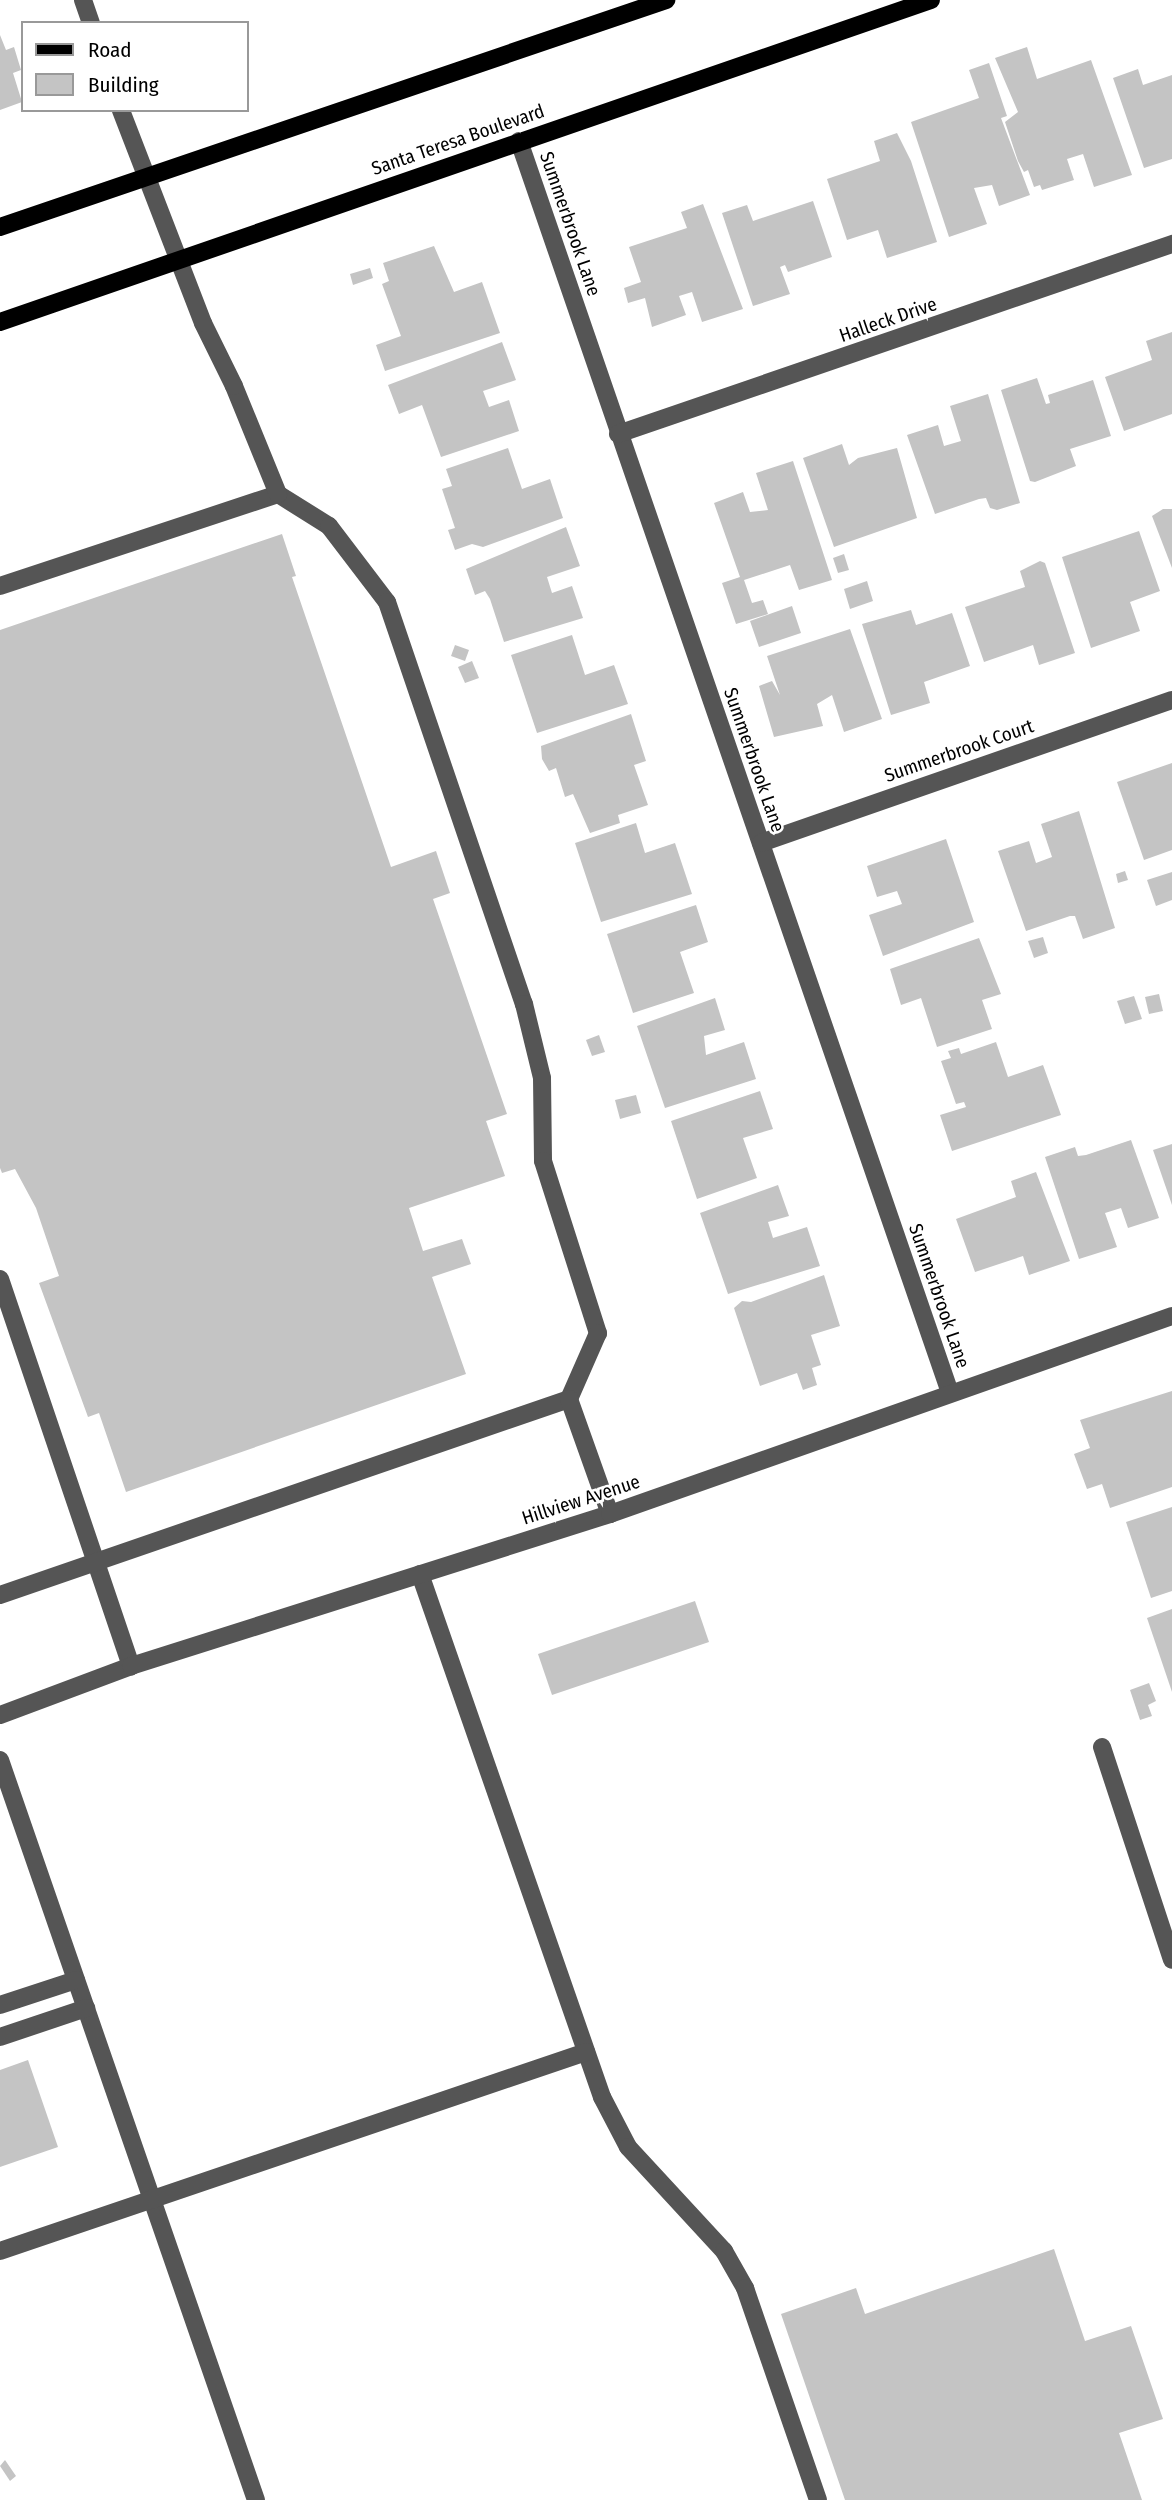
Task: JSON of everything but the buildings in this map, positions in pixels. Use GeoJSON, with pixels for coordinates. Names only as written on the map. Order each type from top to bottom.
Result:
{"type":"FeatureCollection","features":[{"type":"Feature","properties":{"kind":"main road"},"geometry":{"type":"LineString","coordinates":[[0,227],[666,0]]}},
{"type":"Feature","properties":{"kind":"main road","name":"Santa Teresa Boulevard"},"geometry":{"type":"LineString","coordinates":[[0,322],[931,0]]}},
{"type":"Feature","properties":{"kind":"street"},"geometry":{"type":"LineString","coordinates":[[83,0],[90,21]]}},
{"type":"Feature","properties":{"kind":"street"},"geometry":{"type":"LineString","coordinates":[[122,112],[178,259],[278,494],[329,526],[387,602],[524,1004],[542,1078],[544,1161],[598,1333],[569,1399],[610,1514]]}},
{"type":"Feature","properties":{"kind":"street","name":"Summerbrook Lane"},"geometry":{"type":"LineString","coordinates":[[519,141],[950,1393]]}},
{"type":"Feature","properties":{"kind":"street","name":"Halleck Drive"},"geometry":{"type":"LineString","coordinates":[[618,434],[1172,244]]}},
{"type":"Feature","properties":{"kind":"street"},"geometry":{"type":"LineString","coordinates":[[0,586],[278,494]]}},
{"type":"Feature","properties":{"kind":"street","name":"Summerbrook Court"},"geometry":{"type":"LineString","coordinates":[[761,843],[1172,700]]}},
{"type":"Feature","properties":{"kind":"street"},"geometry":{"type":"LineString","coordinates":[[0,1279],[131,1667]]}},
{"type":"Feature","properties":{"kind":"street","name":"Hillview Avenue"},"geometry":{"type":"LineString","coordinates":[[0,1715],[131,1667],[610,1514],[1172,1316]]}},
{"type":"Feature","properties":{"kind":"street"},"geometry":{"type":"LineString","coordinates":[[0,1595],[569,1399]]}},
{"type":"Feature","properties":{"kind":"street"},"geometry":{"type":"LineString","coordinates":[[420,1574],[602,2097],[628,2147],[724,2251],[745,2287],[818,2500]]}},
{"type":"Feature","properties":{"kind":"street"},"geometry":{"type":"LineString","coordinates":[[1102,1747],[1172,1960]]}},
{"type":"Feature","properties":{"kind":"street"},"geometry":{"type":"LineString","coordinates":[[0,1760],[8,1807],[76,1980],[256,2500]]}},
{"type":"Feature","properties":{"kind":"street"},"geometry":{"type":"LineString","coordinates":[[0,2005],[76,1980]]}},
{"type":"Feature","properties":{"kind":"street"},"geometry":{"type":"LineString","coordinates":[[0,2037],[86,2008]]}},
{"type":"Feature","properties":{"kind":"street"},"geometry":{"type":"LineString","coordinates":[[0,2251],[586,2052]]}}]}
